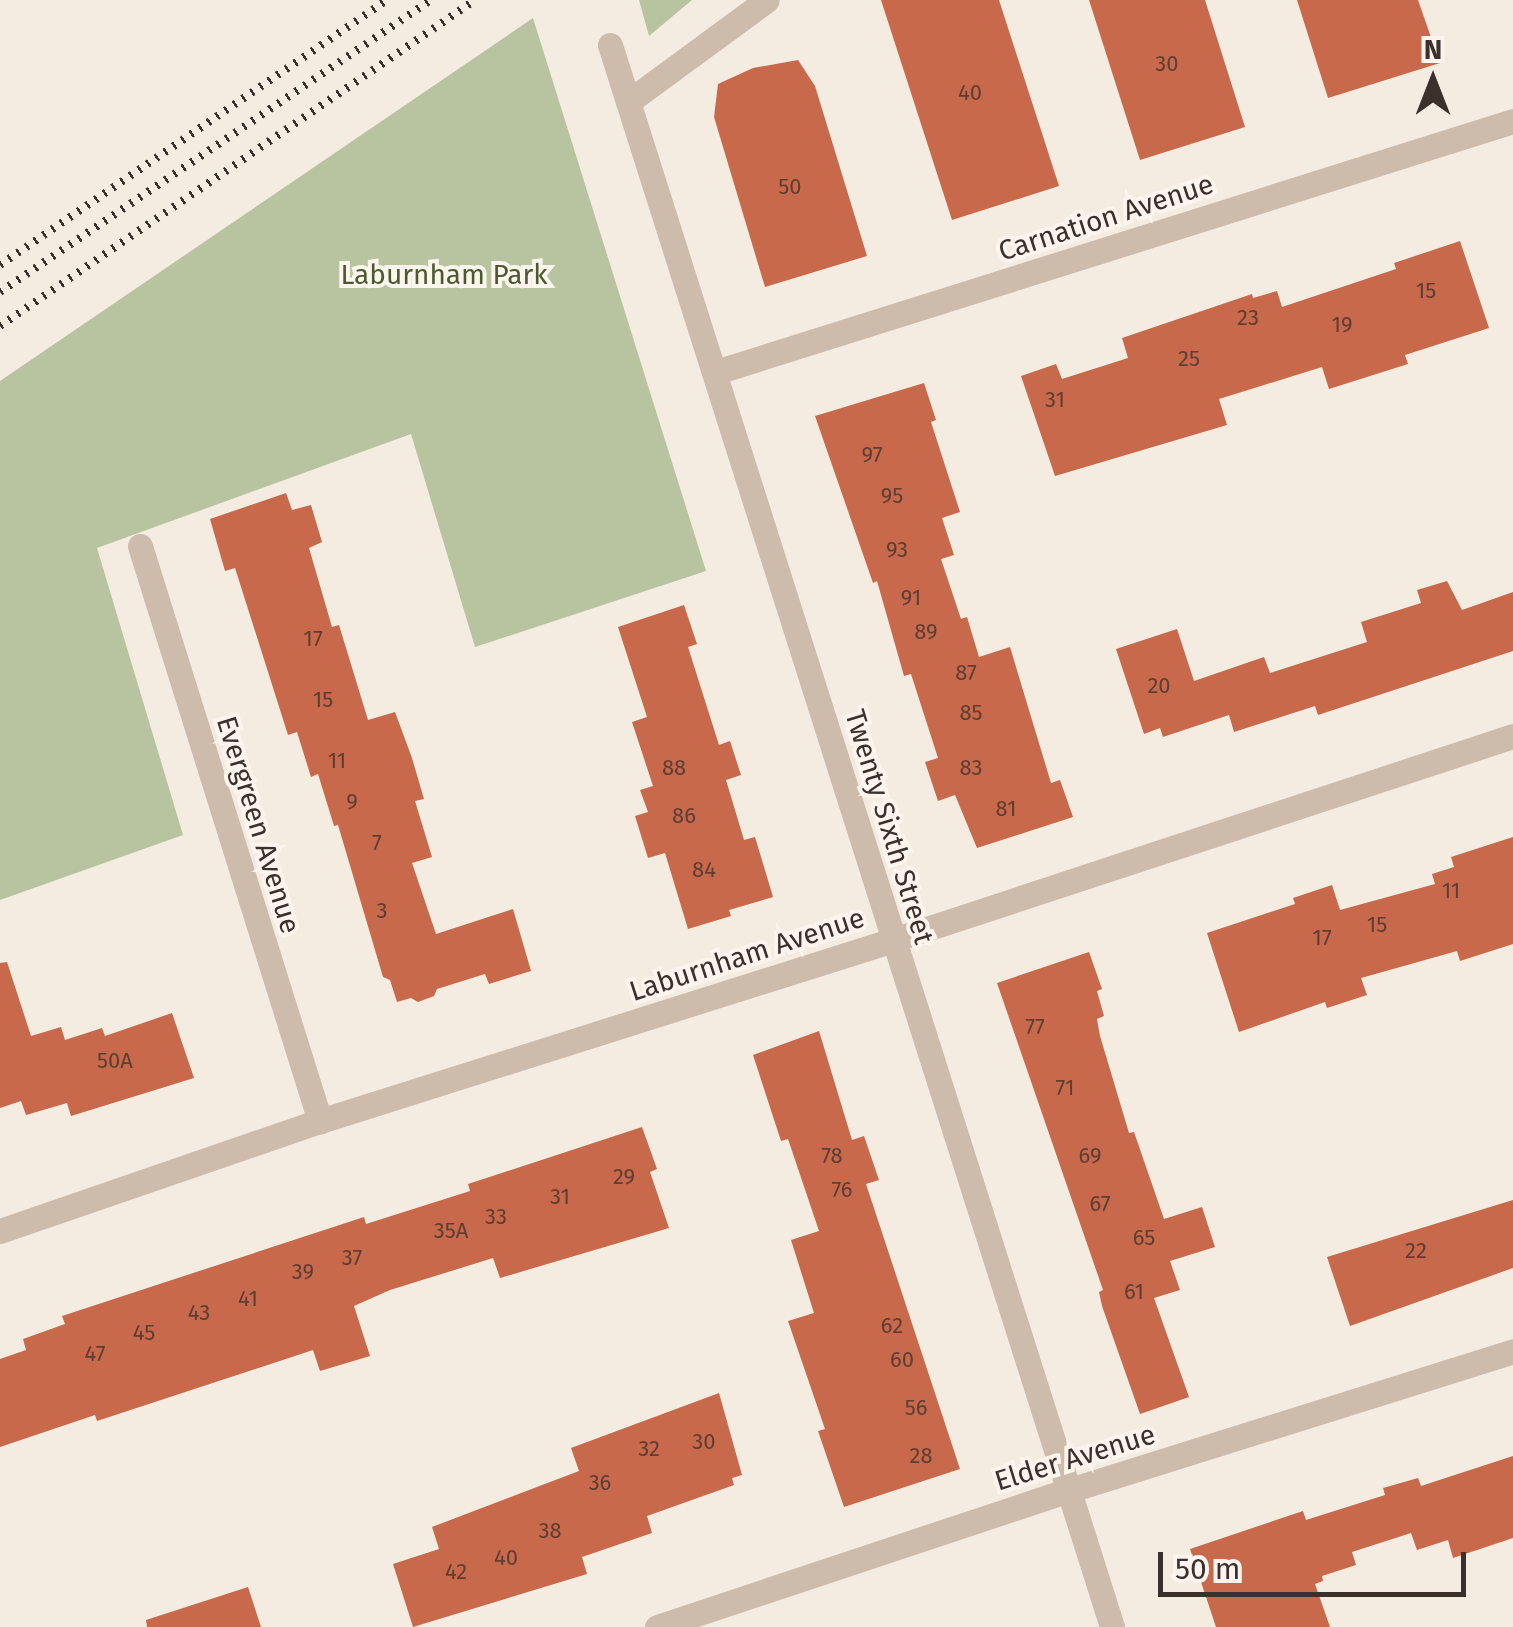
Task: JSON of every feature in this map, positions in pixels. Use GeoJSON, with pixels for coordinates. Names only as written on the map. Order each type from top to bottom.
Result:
{"type":"FeatureCollection","features":[{"type":"Feature","properties":{"kind":"street"},"geometry":{"type":"LineString","coordinates":[[628,102],[767,0]]}},
{"type":"Feature","properties":{"kind":"street","name":"Twenty Sixth Street"},"geometry":{"type":"LineString","coordinates":[[610,45],[1112,1627]]}},
{"type":"Feature","properties":{"kind":"street","name":"Carnation Avenue"},"geometry":{"type":"LineString","coordinates":[[716,372],[1513,120]]}},
{"type":"Feature","properties":{"kind":"street","name":"Evergreen Avenue"},"geometry":{"type":"LineString","coordinates":[[140,546],[320,1122]]}},
{"type":"Feature","properties":{"kind":"street","name":"Laburnham Avenue"},"geometry":{"type":"LineString","coordinates":[[0,1230],[320,1122],[893,940],[1513,736]]}},
{"type":"Feature","properties":{"kind":"street","name":"Elder Avenue"},"geometry":{"type":"LineString","coordinates":[[657,1627],[1067,1490],[1513,1351]]}},
{"type":"Feature","properties":{"kind":"green space"},"geometry":{"type":"Polygon","coordinates":[[[639,0],[692,0],[649,36],[639,0]]]}},
{"type":"Feature","properties":{"kind":"green space","name":"Laburnham Park"},"geometry":{"type":"Polygon","coordinates":[[[533,18],[706,571],[475,647],[411,434],[97,548],[183,835],[0,900],[0,381],[533,18]]]}},
{"type":"Feature","properties":{"kind":"building"},"geometry":{"type":"Polygon","coordinates":[[[881,0],[999,0],[1059,186],[952,220],[881,0]]]}},
{"type":"Feature","properties":{"kind":"building"},"geometry":{"type":"Polygon","coordinates":[[[1089,0],[1205,0],[1245,127],[1140,160],[1089,0]]]}},
{"type":"Feature","properties":{"kind":"building"},"geometry":{"type":"Polygon","coordinates":[[[1297,0],[1418,0],[1440,63],[1328,98],[1297,0]]]}},
{"type":"Feature","properties":{"kind":"building"},"geometry":{"type":"Polygon","coordinates":[[[798,60],[815,86],[867,256],[765,287],[714,117],[718,84],[753,68],[798,60]]]}},
{"type":"Feature","properties":{"kind":"building"},"geometry":{"type":"Polygon","coordinates":[[[1460,241],[1489,328],[1405,355],[1408,364],[1329,389],[1322,367],[1219,399],[1227,425],[1055,476],[1021,376],[1056,364],[1062,379],[1128,358],[1122,338],[1252,294],[1253,298],[1277,291],[1282,307],[1396,269],[1394,263],[1460,241]]]}},
{"type":"Feature","properties":{"kind":"building"},"geometry":{"type":"Polygon","coordinates":[[[924,383],[936,420],[931,422],[960,512],[942,518],[954,555],[941,559],[961,619],[967,617],[979,657],[1010,647],[1051,783],[1060,780],[1073,817],[977,848],[955,795],[938,801],[925,762],[938,758],[911,674],[904,676],[877,581],[873,583],[815,416],[924,383]]]}},
{"type":"Feature","properties":{"kind":"building"},"geometry":{"type":"Polygon","coordinates":[[[286,493],[292,510],[311,505],[322,542],[309,548],[332,627],[339,625],[368,720],[395,712],[412,758],[424,799],[415,801],[432,857],[412,863],[436,934],[513,909],[531,971],[489,984],[485,974],[437,989],[434,996],[418,1002],[411,998],[397,1002],[390,980],[383,977],[338,825],[334,826],[318,774],[311,777],[297,732],[288,735],[235,568],[225,571],[210,519],[286,493]]]}},
{"type":"Feature","properties":{"kind":"building"},"geometry":{"type":"Polygon","coordinates":[[[1447,581],[1462,610],[1513,592],[1513,651],[1318,715],[1315,706],[1234,732],[1229,715],[1163,737],[1160,728],[1144,734],[1116,649],[1177,629],[1194,681],[1264,657],[1270,673],[1367,642],[1361,622],[1421,603],[1417,590],[1447,581]]]}},
{"type":"Feature","properties":{"kind":"building"},"geometry":{"type":"Polygon","coordinates":[[[684,605],[697,644],[688,647],[719,745],[730,741],[741,775],[726,780],[744,840],[755,837],[773,897],[729,910],[731,916],[688,929],[665,853],[648,858],[635,816],[648,812],[640,790],[653,786],[632,722],[647,717],[618,627],[684,605]]]}},
{"type":"Feature","properties":{"kind":"building"},"geometry":{"type":"Polygon","coordinates":[[[1513,837],[1513,944],[1460,961],[1457,951],[1361,978],[1367,995],[1327,1008],[1325,1002],[1239,1032],[1207,933],[1295,904],[1293,898],[1332,885],[1340,910],[1435,884],[1432,874],[1454,867],[1451,857],[1513,837]]]}},
{"type":"Feature","properties":{"kind":"building"},"geometry":{"type":"Polygon","coordinates":[[[1089,952],[1102,989],[1097,991],[1104,1016],[1097,1019],[1100,1036],[1129,1133],[1134,1132],[1164,1219],[1202,1207],[1215,1247],[1170,1261],[1180,1290],[1154,1298],[1189,1397],[1140,1414],[1102,1306],[1099,1292],[1103,1290],[997,983],[1089,952]]]}},
{"type":"Feature","properties":{"kind":"building"},"geometry":{"type":"Polygon","coordinates":[[[7,962],[31,1036],[61,1027],[65,1040],[102,1028],[105,1036],[172,1013],[194,1078],[71,1116],[67,1103],[26,1115],[21,1101],[0,1108],[0,963],[7,962]]]}},
{"type":"Feature","properties":{"kind":"building"},"geometry":{"type":"Polygon","coordinates":[[[819,1031],[852,1140],[864,1136],[879,1180],[866,1184],[960,1469],[844,1507],[818,1431],[825,1429],[788,1321],[814,1313],[791,1240],[819,1231],[788,1139],[781,1141],[753,1055],[819,1031]]]}},
{"type":"Feature","properties":{"kind":"building"},"geometry":{"type":"Polygon","coordinates":[[[642,1127],[657,1169],[650,1172],[669,1228],[500,1278],[493,1258],[390,1290],[354,1306],[370,1356],[320,1371],[313,1350],[97,1421],[95,1415],[0,1447],[0,1359],[26,1350],[23,1339],[65,1324],[62,1316],[364,1217],[366,1224],[470,1191],[468,1184],[642,1127]]]}},
{"type":"Feature","properties":{"kind":"building"},"geometry":{"type":"Polygon","coordinates":[[[1513,1200],[1513,1268],[1350,1326],[1327,1257],[1513,1200]]]}},
{"type":"Feature","properties":{"kind":"building"},"geometry":{"type":"Polygon","coordinates":[[[719,1393],[742,1475],[732,1478],[734,1485],[647,1516],[652,1533],[582,1557],[587,1574],[413,1627],[393,1564],[439,1549],[432,1527],[579,1471],[571,1448],[719,1393]]]}},
{"type":"Feature","properties":{"kind":"building"},"geometry":{"type":"Polygon","coordinates":[[[1513,1456],[1513,1538],[1453,1558],[1448,1540],[1417,1550],[1411,1533],[1352,1552],[1356,1565],[1322,1576],[1323,1581],[1315,1584],[1330,1627],[1216,1627],[1190,1549],[1303,1511],[1306,1520],[1385,1495],[1383,1488],[1418,1478],[1421,1486],[1513,1456]]]}},
{"type":"Feature","properties":{"kind":"building"},"geometry":{"type":"Polygon","coordinates":[[[248,1587],[261,1627],[147,1627],[146,1620],[248,1587]]]}},
{"type":"Feature","properties":{"kind":"railway"},"geometry":{"type":"LineString","coordinates":[[0,265],[387,0]]}},
{"type":"Feature","properties":{"kind":"railway"},"geometry":{"type":"LineString","coordinates":[[0,292],[431,0]]}},
{"type":"Feature","properties":{"kind":"railway"},"geometry":{"type":"LineString","coordinates":[[0,326],[475,0]]}}]}
